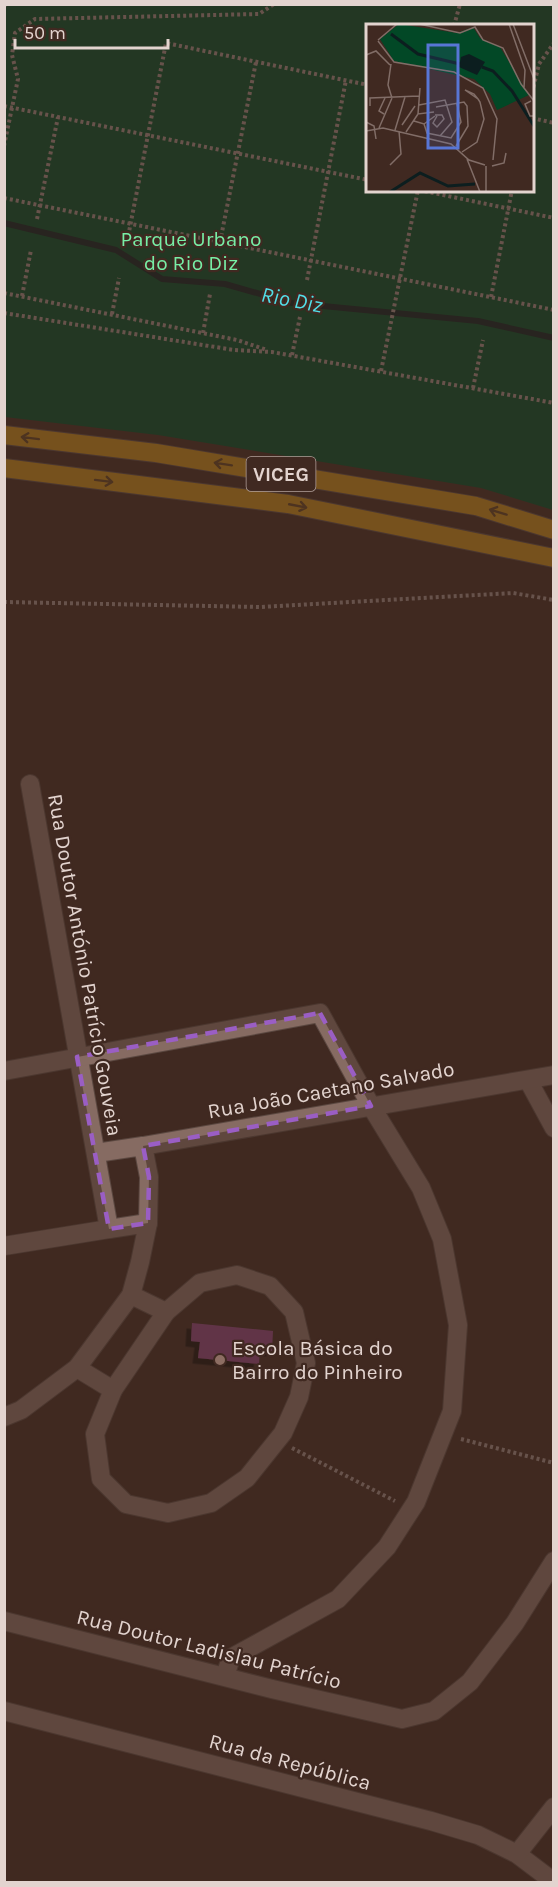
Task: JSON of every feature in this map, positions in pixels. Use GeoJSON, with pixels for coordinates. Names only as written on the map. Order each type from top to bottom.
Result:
{"type":"FeatureCollection","features":[{"type":"Feature","properties":{"kind":"highway","name":"VICEG"},"geometry":{"type":"LineString","coordinates":[[4,435],[156,453],[476,506],[554,530]]}},
{"type":"Feature","properties":{"kind":"highway","name":"VICEG"},"geometry":{"type":"LineString","coordinates":[[4,468],[288,504],[554,558]]}},
{"type":"Feature","properties":{"kind":"street","name":"Rua Doutor António Patrício Gouveia"},"geometry":{"type":"LineString","coordinates":[[30,784],[109,1229]]}},
{"type":"Feature","properties":{"kind":"street"},"geometry":{"type":"LineString","coordinates":[[4,1071],[320,1013],[371,1106],[421,1188],[442,1239],[458,1325],[452,1411],[416,1502],[387,1547],[338,1599],[231,1658],[225,1676]]}},
{"type":"Feature","properties":{"kind":"street","name":"Rua João Caetano Salvado"},"geometry":{"type":"LineString","coordinates":[[143,1146],[554,1075]]}},
{"type":"Feature","properties":{"kind":"street"},"geometry":{"type":"LineString","coordinates":[[528,1080],[554,1128]]}},
{"type":"Feature","properties":{"kind":"street","name":"Rua Doutor António Patrício Gouveia"},"geometry":{"type":"LineString","coordinates":[[4,1417],[21,1410],[77,1368],[131,1295],[148,1223],[149,1177],[143,1146],[96,1154]]}},
{"type":"Feature","properties":{"kind":"street"},"geometry":{"type":"LineString","coordinates":[[4,1246],[148,1223]]}},
{"type":"Feature","properties":{"kind":"street"},"geometry":{"type":"LineString","coordinates":[[237,1275],[270,1286],[294,1312],[306,1363],[299,1397],[283,1433],[247,1478],[211,1503],[168,1514],[126,1504],[101,1479],[95,1434],[113,1389],[166,1312],[200,1282],[237,1275]]}},
{"type":"Feature","properties":{"kind":"street"},"geometry":{"type":"LineString","coordinates":[[131,1295],[166,1312]]}},
{"type":"Feature","properties":{"kind":"street"},"geometry":{"type":"LineString","coordinates":[[77,1368],[113,1389]]}},
{"type":"Feature","properties":{"kind":"street","name":"Rua Doutor Ladislau Patrício"},"geometry":{"type":"LineString","coordinates":[[4,1621],[402,1719],[434,1711],[470,1682],[515,1623],[554,1561]]}},
{"type":"Feature","properties":{"kind":"street","name":"Rua da República"},"geometry":{"type":"LineString","coordinates":[[4,1711],[478,1835],[517,1854],[554,1882]]}},
{"type":"Feature","properties":{"kind":"street"},"geometry":{"type":"LineString","coordinates":[[517,1854],[554,1807]]}},
{"type":"Feature","properties":{"kind":"path"},"geometry":{"type":"LineString","coordinates":[[4,146],[18,79],[12,55],[15,33],[35,19],[259,14],[274,4]]}},
{"type":"Feature","properties":{"kind":"path"},"geometry":{"type":"LineString","coordinates":[[455,24],[460,4]]}},
{"type":"Feature","properties":{"kind":"path"},"geometry":{"type":"LineString","coordinates":[[127,242],[166,43],[366,85]]}},
{"type":"Feature","properties":{"kind":"path"},"geometry":{"type":"LineString","coordinates":[[534,85],[539,64],[554,43]]}},
{"type":"Feature","properties":{"kind":"path"},"geometry":{"type":"LineString","coordinates":[[220,242],[256,62]]}},
{"type":"Feature","properties":{"kind":"path"},"geometry":{"type":"LineString","coordinates":[[307,280],[346,80]]}},
{"type":"Feature","properties":{"kind":"path"},"geometry":{"type":"LineString","coordinates":[[4,106],[366,180]]}},
{"type":"Feature","properties":{"kind":"path"},"geometry":{"type":"LineString","coordinates":[[37,219],[58,117]]}},
{"type":"Feature","properties":{"kind":"path"},"geometry":{"type":"LineString","coordinates":[[534,118],[554,123]]}},
{"type":"Feature","properties":{"kind":"path"},"geometry":{"type":"LineString","coordinates":[[381,371],[419,192]]}},
{"type":"Feature","properties":{"kind":"path"},"geometry":{"type":"LineString","coordinates":[[428,192],[554,218]]}},
{"type":"Feature","properties":{"kind":"path"},"geometry":{"type":"LineString","coordinates":[[491,297],[513,192]]}},
{"type":"Feature","properties":{"kind":"path"},"geometry":{"type":"LineString","coordinates":[[4,198],[554,310]]}},
{"type":"Feature","properties":{"kind":"path"},"geometry":{"type":"LineString","coordinates":[[22,296],[31,250]]}},
{"type":"Feature","properties":{"kind":"path"},"geometry":{"type":"LineString","coordinates":[[112,314],[119,278]]}},
{"type":"Feature","properties":{"kind":"path"},"geometry":{"type":"LineString","coordinates":[[4,292],[237,340],[272,352]]}},
{"type":"Feature","properties":{"kind":"path"},"geometry":{"type":"LineString","coordinates":[[202,333],[210,294]]}},
{"type":"Feature","properties":{"kind":"path"},"geometry":{"type":"LineString","coordinates":[[4,313],[234,350],[292,355],[554,403]]}},
{"type":"Feature","properties":{"kind":"path"},"geometry":{"type":"LineString","coordinates":[[292,355],[300,316]]}},
{"type":"Feature","properties":{"kind":"path"},"geometry":{"type":"LineString","coordinates":[[473,388],[483,340]]}},
{"type":"Feature","properties":{"kind":"path"},"geometry":{"type":"LineString","coordinates":[[4,602],[260,607],[513,593],[554,600]]}},
{"type":"Feature","properties":{"kind":"path"},"geometry":{"type":"LineString","coordinates":[[443,1434],[554,1463]]}},
{"type":"Feature","properties":{"kind":"path"},"geometry":{"type":"LineString","coordinates":[[277,1441],[411,1509]]}},
{"type":"Feature","properties":{"kind":"highlighted area"},"geometry":{"type":"Polygon","coordinates":[[[320,1013],[371,1106],[143,1146],[149,1177],[148,1223],[109,1229],[77,1057],[320,1013]]]}},
{"type":"Feature","properties":{"kind":"green space","name":"Parque Urbano do Rio Diz"},"geometry":{"type":"Polygon","coordinates":[[[5,4],[553,5],[553,510],[481,488],[158,435],[5,417],[5,4]]]}},
{"type":"Feature","properties":{"kind":"building"},"geometry":{"type":"Polygon","coordinates":[[[192,1323],[273,1331],[272,1351],[260,1350],[259,1364],[198,1358],[200,1342],[191,1341],[192,1323]]]}},
{"type":"Feature","properties":{"kind":"waterway","name":"Rio Diz"},"geometry":{"type":"LineString","coordinates":[[4,223],[116,250],[162,279],[225,284],[292,303],[478,321],[554,338]]}},
{"type":"Feature","properties":{"kind":"place","name":"Escola Básica do Bairro do Pinheiro"},"geometry":{"type":"Point","coordinates":[220,1360]}}]}
